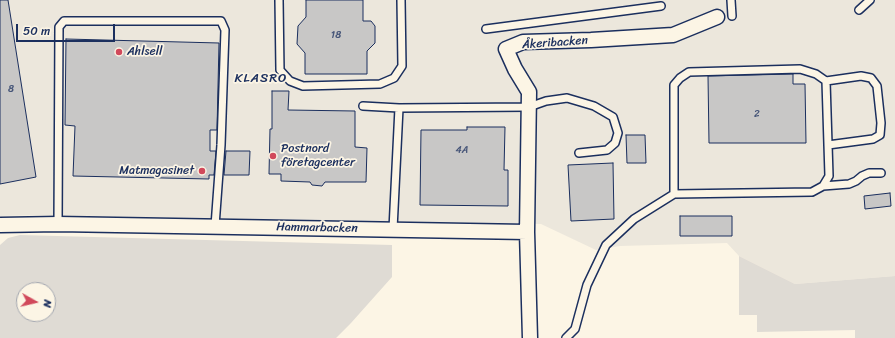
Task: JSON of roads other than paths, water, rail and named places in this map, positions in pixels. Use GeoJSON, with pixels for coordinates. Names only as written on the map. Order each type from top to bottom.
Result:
{"type":"FeatureCollection","features":[{"type":"Feature","properties":{"kind":"street","name":"Åkeribacken"},"geometry":{"type":"LineString","coordinates":[[527,232],[529,92],[515,69],[506,49],[523,42],[673,35],[717,17]]}},
{"type":"Feature","properties":{"kind":"street","name":"Hammarbacken"},"geometry":{"type":"LineString","coordinates":[[2,227],[58,224],[527,232]]}},
{"type":"Feature","properties":{"kind":"street"},"geometry":{"type":"LineString","coordinates":[[527,232],[530,338]]}},
{"type":"Feature","properties":{"kind":"lane"},"geometry":{"type":"LineString","coordinates":[[279,0],[280,70],[290,81],[303,86],[380,84],[394,78],[402,66],[401,0]]}},
{"type":"Feature","properties":{"kind":"lane"},"geometry":{"type":"LineString","coordinates":[[731,0],[732,16]]}},
{"type":"Feature","properties":{"kind":"lane"},"geometry":{"type":"LineString","coordinates":[[859,10],[870,0]]}},
{"type":"Feature","properties":{"kind":"lane"},"geometry":{"type":"LineString","coordinates":[[486,29],[661,6]]}},
{"type":"Feature","properties":{"kind":"lane"},"geometry":{"type":"LineString","coordinates":[[58,224],[59,27],[64,21],[221,21],[225,30],[221,145],[215,226]]}},
{"type":"Feature","properties":{"kind":"lane"},"geometry":{"type":"LineString","coordinates":[[674,194],[674,85],[680,78],[689,72],[800,69],[816,74],[826,81],[861,76],[871,78],[877,86],[881,123],[880,135],[874,139],[828,145]]}},
{"type":"Feature","properties":{"kind":"lane"},"geometry":{"type":"LineString","coordinates":[[823,186],[829,176],[826,81]]}},
{"type":"Feature","properties":{"kind":"lane"},"geometry":{"type":"LineString","coordinates":[[363,106],[399,108],[529,107],[546,101],[567,98],[594,106],[613,117],[618,133],[615,143],[607,150],[580,153]]}},
{"type":"Feature","properties":{"kind":"lane"},"geometry":{"type":"LineString","coordinates":[[393,229],[399,108]]}},
{"type":"Feature","properties":{"kind":"lane"},"geometry":{"type":"LineString","coordinates":[[576,338],[575,329],[587,285],[606,245],[634,219],[674,194],[812,192],[823,186],[849,184],[869,173],[881,173]]}},
{"type":"Feature","properties":{"kind":"lane"},"geometry":{"type":"LineString","coordinates":[[566,338],[575,329]]}},
{"type":"Feature","properties":{"kind":"place","name":"Ahlsell"},"geometry":{"type":"Point","coordinates":[119,52]}},
{"type":"Feature","properties":{"kind":"place","name":"Postnord företagcenter"},"geometry":{"type":"Point","coordinates":[273,156]}},
{"type":"Feature","properties":{"kind":"place","name":"Matmagasinet"},"geometry":{"type":"Point","coordinates":[202,171]}},
{"type":"Feature","properties":{"kind":"district","name":"KLASRO"},"geometry":{"type":"Point","coordinates":[261,79]}}]}
